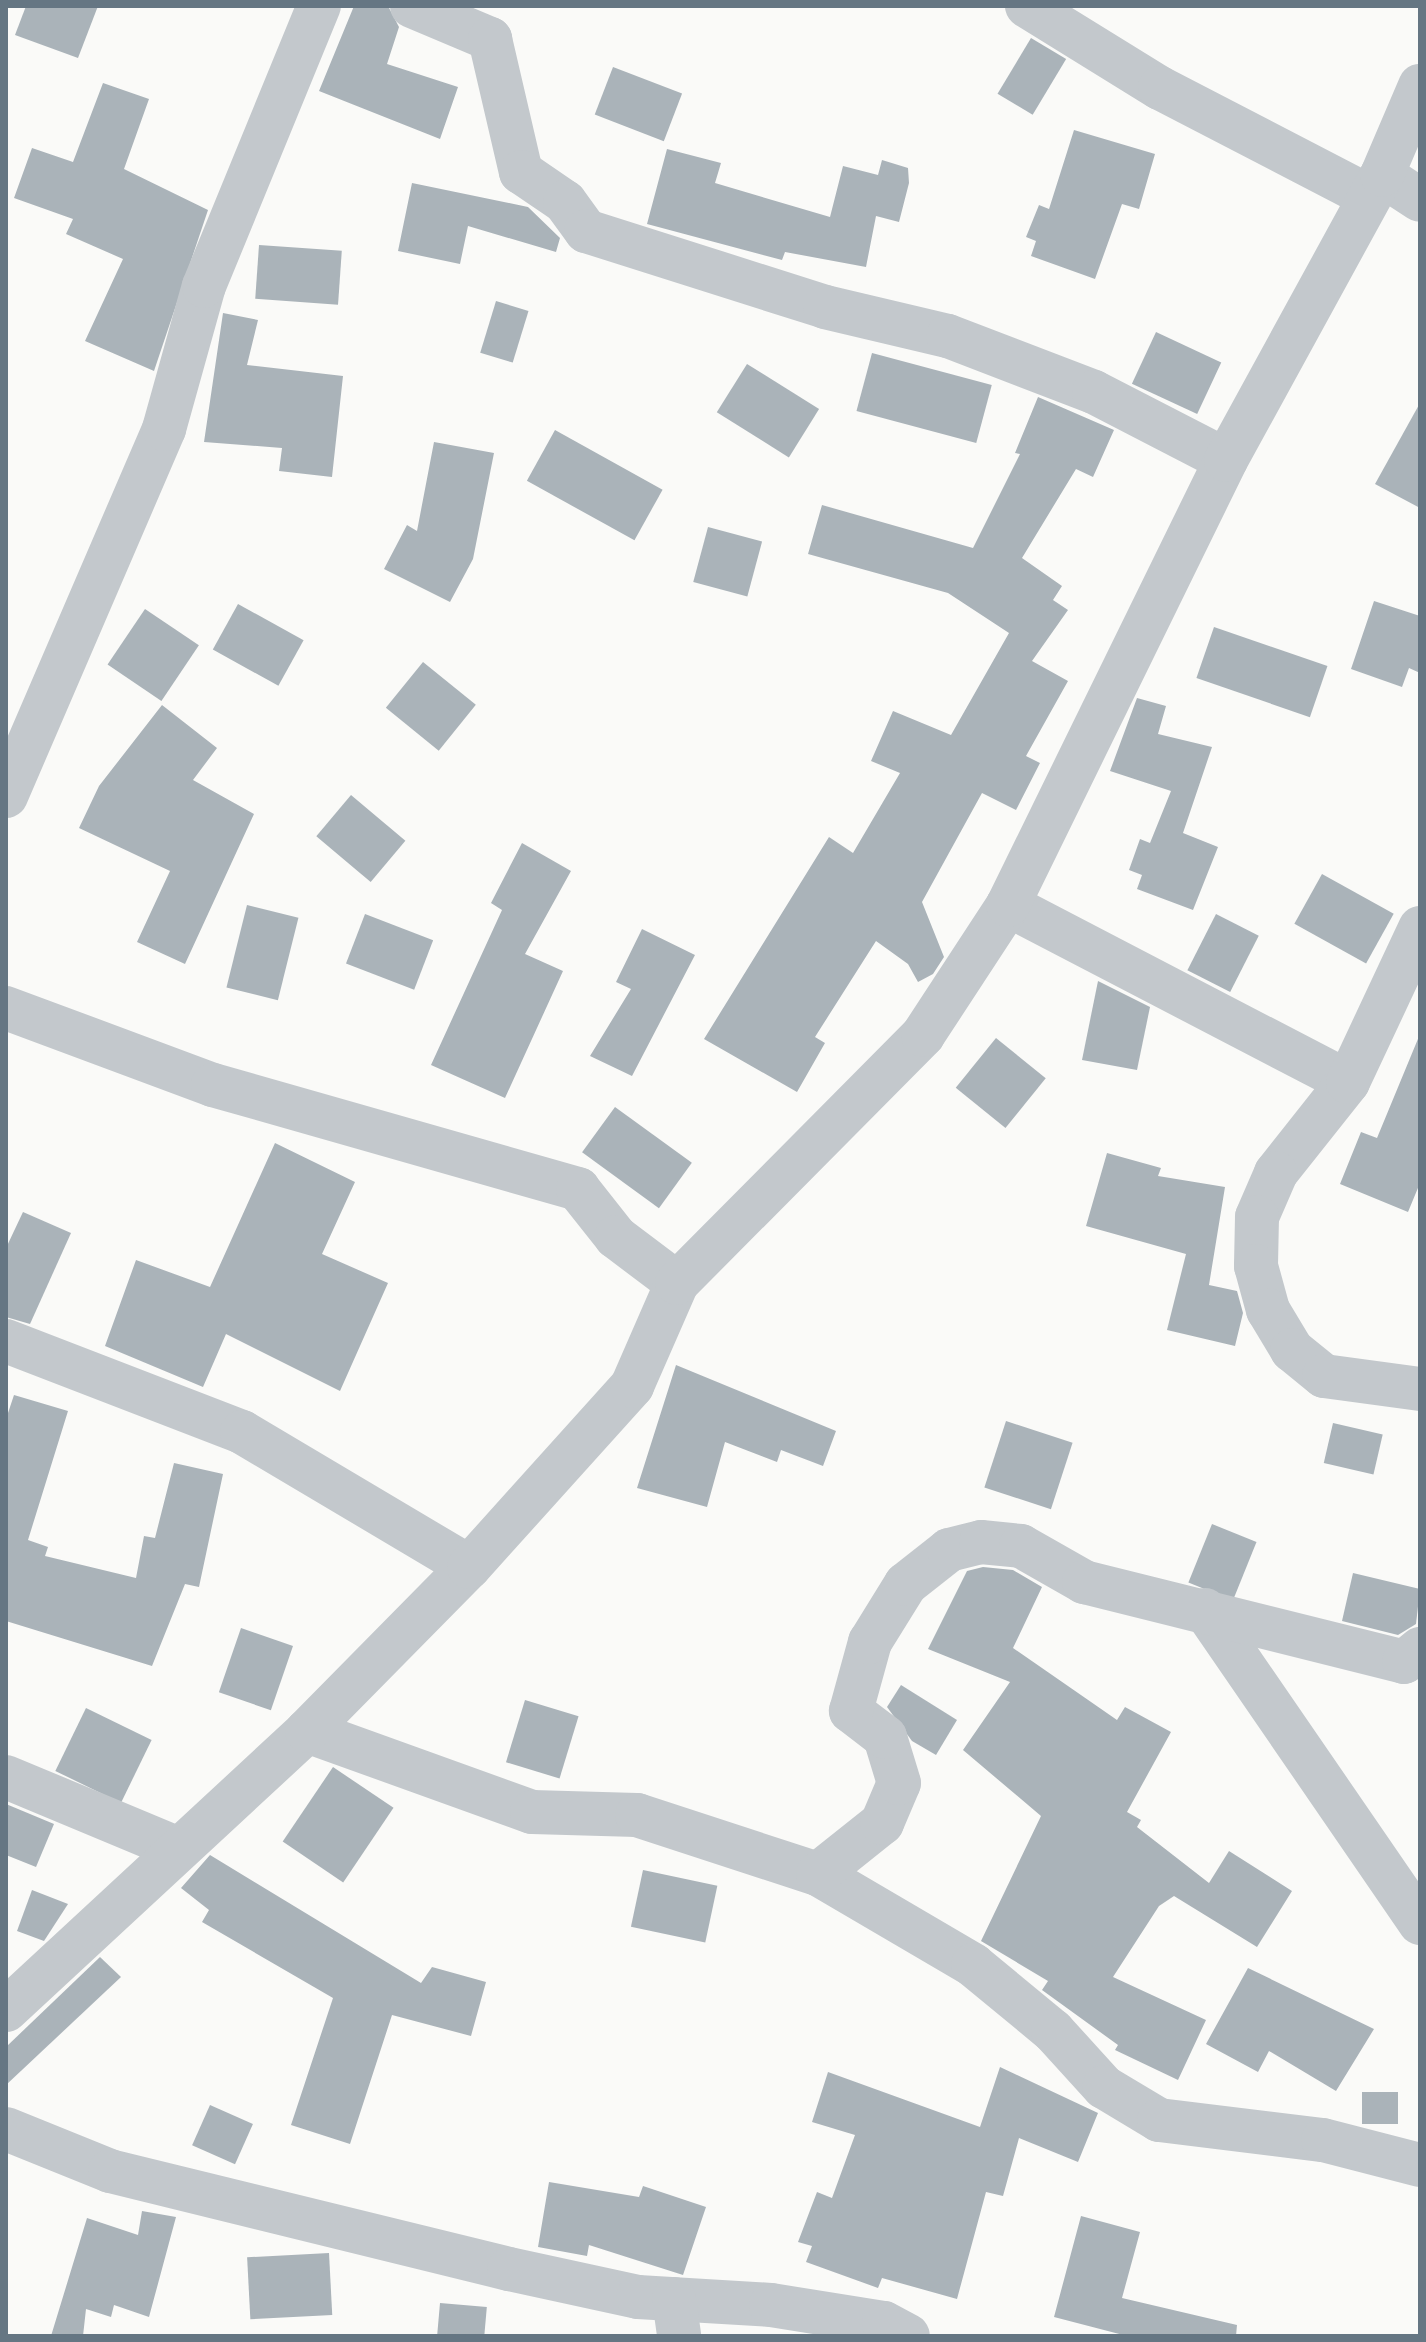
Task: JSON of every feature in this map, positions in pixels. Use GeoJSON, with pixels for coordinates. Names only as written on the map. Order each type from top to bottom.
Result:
{"type":"FeatureCollection","features":[{"type":"Feature","properties":{"kind":"street"},"geometry":{"type":"LineString","coordinates":[[6,796],[164,429],[214,258],[319,6]]}},
{"type":"Feature","properties":{"kind":"street"},"geometry":{"type":"LineString","coordinates":[[412,6],[490,39],[521,172],[565,202],[586,231],[825,307],[948,336],[1094,392],[1226,460]]}},
{"type":"Feature","properties":{"kind":"street"},"geometry":{"type":"LineString","coordinates":[[1027,6],[1160,88],[1375,186],[1420,200]]}},
{"type":"Feature","properties":{"kind":"street"},"geometry":{"type":"LineString","coordinates":[[6,2010],[174,1847],[307,1731],[469,1567],[632,1386],[677,1283],[923,1035],[1008,905],[1226,460],[1375,186],[1420,86]]}},
{"type":"Feature","properties":{"kind":"street"},"geometry":{"type":"LineString","coordinates":[[1008,905],[1348,1082]]}},
{"type":"Feature","properties":{"kind":"street"},"geometry":{"type":"LineString","coordinates":[[1420,928],[1348,1082],[1276,1173],[1257,1217],[1256,1266],[1268,1310],[1292,1350],[1324,1376],[1420,1389]]}},
{"type":"Feature","properties":{"kind":"street"},"geometry":{"type":"LineString","coordinates":[[6,1008],[213,1085],[578,1189],[616,1237],[677,1283]]}},
{"type":"Feature","properties":{"kind":"street"},"geometry":{"type":"LineString","coordinates":[[6,1341],[242,1432],[469,1567]]}},
{"type":"Feature","properties":{"kind":"street"},"geometry":{"type":"LineString","coordinates":[[818,1874],[882,1823],[899,1783],[885,1737],[851,1711],[870,1642],[906,1584],[949,1550],[981,1542],[1021,1546],[1084,1582],[1404,1662],[1420,1649]]}},
{"type":"Feature","properties":{"kind":"street"},"geometry":{"type":"LineString","coordinates":[[1205,1610],[1420,1923]]}},
{"type":"Feature","properties":{"kind":"street"},"geometry":{"type":"LineString","coordinates":[[307,1731],[532,1812],[637,1815],[818,1874],[973,1965],[1053,2031],[1104,2087],[1159,2120],[1323,2140],[1420,2165]]}},
{"type":"Feature","properties":{"kind":"street"},"geometry":{"type":"LineString","coordinates":[[6,1777],[174,1847]]}},
{"type":"Feature","properties":{"kind":"street"},"geometry":{"type":"LineString","coordinates":[[6,2129],[110,2171],[676,2318],[891,2332]]}},
{"type":"Feature","properties":{"kind":"building"},"geometry":{"type":"Polygon","coordinates":[[[26,6],[98,6],[78,58],[15,35],[26,6]]]}},
{"type":"Feature","properties":{"kind":"building"},"geometry":{"type":"Polygon","coordinates":[[[354,6],[388,6],[399,27],[387,64],[458,87],[440,139],[319,91],[354,6]]]}},
{"type":"Feature","properties":{"kind":"building"},"geometry":{"type":"Polygon","coordinates":[[[1031,38],[1066,59],[1033,115],[998,94],[1031,38]]]}},
{"type":"Feature","properties":{"kind":"building"},"geometry":{"type":"Polygon","coordinates":[[[613,67],[682,94],[664,141],[595,115],[613,67]]]}},
{"type":"Feature","properties":{"kind":"building"},"geometry":{"type":"Polygon","coordinates":[[[103,83],[149,99],[124,169],[208,210],[154,371],[85,341],[123,259],[66,234],[73,219],[14,198],[32,148],[73,162],[103,83]]]}},
{"type":"Feature","properties":{"kind":"building"},"geometry":{"type":"Polygon","coordinates":[[[1074,130],[1155,154],[1139,209],[1122,204],[1095,279],[1031,256],[1036,241],[1026,237],[1039,205],[1049,209],[1074,130]]]}},
{"type":"Feature","properties":{"kind":"building"},"geometry":{"type":"Polygon","coordinates":[[[667,149],[721,163],[715,183],[830,217],[843,166],[878,175],[882,160],[908,168],[909,183],[899,222],[876,216],[866,267],[785,252],[782,260],[647,224],[667,149]]]}},
{"type":"Feature","properties":{"kind":"building"},"geometry":{"type":"Polygon","coordinates":[[[412,183],[528,207],[560,238],[556,252],[468,226],[460,264],[398,251],[412,183]]]}},
{"type":"Feature","properties":{"kind":"building"},"geometry":{"type":"Polygon","coordinates":[[[259,245],[342,251],[338,305],[255,299],[259,245]]]}},
{"type":"Feature","properties":{"kind":"building"},"geometry":{"type":"Polygon","coordinates":[[[496,301],[529,311],[513,363],[480,353],[496,301]]]}},
{"type":"Feature","properties":{"kind":"building"},"geometry":{"type":"Polygon","coordinates":[[[223,313],[258,320],[247,365],[343,376],[332,477],[279,471],[282,448],[204,442],[223,313]]]}},
{"type":"Feature","properties":{"kind":"building"},"geometry":{"type":"Polygon","coordinates":[[[1156,332],[1221,362],[1197,414],[1132,384],[1156,332]]]}},
{"type":"Feature","properties":{"kind":"building"},"geometry":{"type":"Polygon","coordinates":[[[872,353],[992,385],[976,443],[856,411],[872,353]]]}},
{"type":"Feature","properties":{"kind":"building"},"geometry":{"type":"Polygon","coordinates":[[[747,364],[819,409],[789,457],[717,412],[747,364]]]}},
{"type":"Feature","properties":{"kind":"building"},"geometry":{"type":"Polygon","coordinates":[[[1038,397],[1114,430],[1093,477],[1076,469],[1022,558],[1062,586],[1053,600],[1068,610],[1032,661],[1068,681],[1026,756],[1040,763],[1016,810],[982,793],[922,902],[944,957],[933,974],[918,982],[908,964],[876,941],[815,1037],[825,1043],[797,1092],[704,1039],[829,837],[853,853],[900,773],[871,761],[893,711],[951,735],[1009,633],[948,593],[808,554],[822,505],[973,548],[1020,454],[1015,453],[1038,397]]]}},
{"type":"Feature","properties":{"kind":"building"},"geometry":{"type":"Polygon","coordinates":[[[1420,403],[1420,508],[1375,484],[1420,403]]]}},
{"type":"Feature","properties":{"kind":"building"},"geometry":{"type":"Polygon","coordinates":[[[555,430],[663,490],[634,540],[527,481],[555,430]]]}},
{"type":"Feature","properties":{"kind":"building"},"geometry":{"type":"Polygon","coordinates":[[[434,442],[494,453],[473,559],[450,602],[384,569],[407,525],[417,531],[434,442]]]}},
{"type":"Feature","properties":{"kind":"building"},"geometry":{"type":"Polygon","coordinates":[[[708,527],[762,541],[747,597],[693,582],[708,527]]]}},
{"type":"Feature","properties":{"kind":"building"},"geometry":{"type":"Polygon","coordinates":[[[1374,601],[1420,616],[1420,673],[1409,668],[1402,687],[1351,669],[1374,601]]]}},
{"type":"Feature","properties":{"kind":"building"},"geometry":{"type":"Polygon","coordinates":[[[238,604],[304,640],[278,686],[213,649],[238,604]]]}},
{"type":"Feature","properties":{"kind":"building"},"geometry":{"type":"Polygon","coordinates":[[[145,609],[199,645],[161,701],[108,665],[145,609]]]}},
{"type":"Feature","properties":{"kind":"building"},"geometry":{"type":"Polygon","coordinates":[[[1214,627],[1327,666],[1310,717],[1196,678],[1214,627]]]}},
{"type":"Feature","properties":{"kind":"building"},"geometry":{"type":"Polygon","coordinates":[[[423,662],[476,705],[439,751],[386,708],[423,662]]]}},
{"type":"Feature","properties":{"kind":"building"},"geometry":{"type":"Polygon","coordinates":[[[1137,698],[1166,706],[1158,734],[1212,747],[1183,833],[1218,847],[1193,910],[1137,889],[1142,875],[1129,870],[1140,839],[1150,843],[1171,791],[1110,771],[1137,698]]]}},
{"type":"Feature","properties":{"kind":"building"},"geometry":{"type":"Polygon","coordinates":[[[162,705],[217,748],[193,780],[254,814],[185,964],[137,942],[170,871],[79,828],[99,786],[162,705]]]}},
{"type":"Feature","properties":{"kind":"building"},"geometry":{"type":"Polygon","coordinates":[[[351,795],[405,841],[371,882],[316,836],[351,795]]]}},
{"type":"Feature","properties":{"kind":"building"},"geometry":{"type":"Polygon","coordinates":[[[522,843],[571,871],[525,954],[563,971],[505,1098],[431,1065],[502,910],[491,903],[522,843]]]}},
{"type":"Feature","properties":{"kind":"building"},"geometry":{"type":"Polygon","coordinates":[[[1322,874],[1394,914],[1366,964],[1294,924],[1322,874]]]}},
{"type":"Feature","properties":{"kind":"building"},"geometry":{"type":"Polygon","coordinates":[[[247,905],[298,918],[278,1000],[226,987],[247,905]]]}},
{"type":"Feature","properties":{"kind":"building"},"geometry":{"type":"Polygon","coordinates":[[[365,914],[433,940],[414,990],[346,963],[365,914]]]}},
{"type":"Feature","properties":{"kind":"building"},"geometry":{"type":"Polygon","coordinates":[[[1216,914],[1259,936],[1230,992],[1187,970],[1216,914]]]}},
{"type":"Feature","properties":{"kind":"building"},"geometry":{"type":"Polygon","coordinates":[[[642,929],[695,955],[632,1076],[590,1056],[631,989],[616,982],[642,929]]]}},
{"type":"Feature","properties":{"kind":"building"},"geometry":{"type":"Polygon","coordinates":[[[1098,981],[1150,1007],[1137,1070],[1082,1060],[1098,981]]]}},
{"type":"Feature","properties":{"kind":"building"},"geometry":{"type":"Polygon","coordinates":[[[1420,1034],[1420,1183],[1408,1212],[1340,1184],[1361,1132],[1377,1138],[1420,1034]]]}},
{"type":"Feature","properties":{"kind":"building"},"geometry":{"type":"Polygon","coordinates":[[[996,1038],[1046,1078],[1005,1128],[956,1088],[996,1038]]]}},
{"type":"Feature","properties":{"kind":"building"},"geometry":{"type":"Polygon","coordinates":[[[615,1107],[692,1163],[659,1208],[582,1152],[615,1107]]]}},
{"type":"Feature","properties":{"kind":"building"},"geometry":{"type":"Polygon","coordinates":[[[275,1143],[355,1182],[322,1254],[388,1283],[340,1391],[226,1334],[203,1387],[105,1346],[136,1260],[210,1287],[275,1143]]]}},
{"type":"Feature","properties":{"kind":"building"},"geometry":{"type":"Polygon","coordinates":[[[1107,1153],[1161,1168],[1158,1176],[1225,1187],[1209,1285],[1237,1291],[1243,1313],[1235,1346],[1167,1330],[1186,1254],[1086,1226],[1107,1153]]]}},
{"type":"Feature","properties":{"kind":"building"},"geometry":{"type":"Polygon","coordinates":[[[23,1212],[71,1233],[30,1324],[6,1317],[6,1248],[23,1212]]]}},
{"type":"Feature","properties":{"kind":"building"},"geometry":{"type":"Polygon","coordinates":[[[676,1365],[836,1431],[823,1466],[781,1450],[777,1462],[725,1442],[707,1507],[637,1488],[676,1365]]]}},
{"type":"Feature","properties":{"kind":"building"},"geometry":{"type":"Polygon","coordinates":[[[14,1395],[68,1411],[28,1540],[48,1547],[45,1556],[136,1578],[144,1536],[155,1538],[174,1463],[223,1474],[199,1587],[185,1584],[152,1666],[6,1621],[6,1419],[14,1395]]]}},
{"type":"Feature","properties":{"kind":"building"},"geometry":{"type":"Polygon","coordinates":[[[1006,1421],[1073,1443],[1051,1509],[984,1488],[1006,1421]]]}},
{"type":"Feature","properties":{"kind":"building"},"geometry":{"type":"Polygon","coordinates":[[[1333,1423],[1383,1434],[1373,1474],[1324,1463],[1333,1423]]]}},
{"type":"Feature","properties":{"kind":"building"},"geometry":{"type":"Polygon","coordinates":[[[1212,1524],[1257,1542],[1233,1600],[1188,1582],[1212,1524]]]}},
{"type":"Feature","properties":{"kind":"building"},"geometry":{"type":"Polygon","coordinates":[[[983,1567],[1013,1570],[1042,1587],[1013,1648],[1117,1720],[1125,1707],[1171,1732],[1127,1812],[1141,1820],[1137,1827],[1209,1883],[1229,1851],[1292,1891],[1257,1947],[1174,1896],[1159,1906],[1113,1977],[1206,2020],[1178,2080],[1115,2050],[1118,2045],[1042,1990],[1048,1981],[981,1941],[1041,1816],[963,1750],[1010,1682],[928,1649],[967,1571],[983,1567]]]}},
{"type":"Feature","properties":{"kind":"building"},"geometry":{"type":"Polygon","coordinates":[[[1353,1573],[1420,1589],[1416,1624],[1398,1635],[1342,1621],[1353,1573]]]}},
{"type":"Feature","properties":{"kind":"building"},"geometry":{"type":"Polygon","coordinates":[[[241,1628],[293,1646],[271,1710],[219,1692],[241,1628]]]}},
{"type":"Feature","properties":{"kind":"building"},"geometry":{"type":"Polygon","coordinates":[[[901,1685],[957,1720],[936,1755],[912,1741],[887,1707],[901,1685]]]}},
{"type":"Feature","properties":{"kind":"building"},"geometry":{"type":"Polygon","coordinates":[[[525,1700],[579,1716],[560,1779],[506,1762],[525,1700]]]}},
{"type":"Feature","properties":{"kind":"building"},"geometry":{"type":"Polygon","coordinates":[[[86,1708],[152,1740],[121,1803],[55,1771],[86,1708]]]}},
{"type":"Feature","properties":{"kind":"building"},"geometry":{"type":"Polygon","coordinates":[[[333,1767],[394,1808],[343,1882],[283,1842],[333,1767]]]}},
{"type":"Feature","properties":{"kind":"building"},"geometry":{"type":"Polygon","coordinates":[[[6,1804],[54,1824],[36,1867],[6,1855],[6,1804]]]}},
{"type":"Feature","properties":{"kind":"building"},"geometry":{"type":"Polygon","coordinates":[[[210,1855],[421,1983],[432,1967],[486,1982],[471,2036],[392,2015],[350,2144],[291,2125],[333,1998],[202,1922],[209,1910],[181,1888],[210,1855]]]}},
{"type":"Feature","properties":{"kind":"building"},"geometry":{"type":"Polygon","coordinates":[[[643,1870],[717,1886],[705,1943],[631,1927],[643,1870]]]}},
{"type":"Feature","properties":{"kind":"building"},"geometry":{"type":"Polygon","coordinates":[[[32,1890],[68,1904],[44,1941],[17,1931],[32,1890]]]}},
{"type":"Feature","properties":{"kind":"building"},"geometry":{"type":"Polygon","coordinates":[[[100,1957],[121,1977],[6,2085],[6,2047],[100,1957]]]}},
{"type":"Feature","properties":{"kind":"building"},"geometry":{"type":"Polygon","coordinates":[[[1248,1968],[1374,2029],[1336,2091],[1269,2051],[1258,2072],[1206,2044],[1248,1968]]]}},
{"type":"Feature","properties":{"kind":"building"},"geometry":{"type":"Polygon","coordinates":[[[1000,2067],[1098,2113],[1078,2162],[1019,2138],[1003,2196],[986,2192],[957,2299],[882,2278],[878,2288],[806,2262],[812,2246],[798,2242],[817,2192],[832,2198],[855,2135],[812,2122],[828,2072],[980,2127],[1000,2067]]]}},
{"type":"Feature","properties":{"kind":"building"},"geometry":{"type":"Polygon","coordinates":[[[1362,2092],[1398,2092],[1398,2124],[1362,2124],[1362,2092]]]}},
{"type":"Feature","properties":{"kind":"building"},"geometry":{"type":"Polygon","coordinates":[[[210,2105],[253,2124],[235,2164],[192,2145],[210,2105]]]}},
{"type":"Feature","properties":{"kind":"building"},"geometry":{"type":"Polygon","coordinates":[[[549,2182],[639,2197],[643,2186],[706,2207],[683,2275],[589,2245],[587,2256],[538,2247],[549,2182]]]}},
{"type":"Feature","properties":{"kind":"building"},"geometry":{"type":"Polygon","coordinates":[[[142,2211],[176,2217],[149,2317],[114,2305],[111,2317],[86,2309],[83,2336],[51,2336],[87,2218],[138,2235],[142,2211]]]}},
{"type":"Feature","properties":{"kind":"building"},"geometry":{"type":"Polygon","coordinates":[[[1081,2216],[1140,2232],[1122,2298],[1237,2325],[1236,2336],[1127,2336],[1054,2317],[1081,2216]]]}},
{"type":"Feature","properties":{"kind":"building"},"geometry":{"type":"Polygon","coordinates":[[[329,2253],[332,2315],[250,2319],[247,2257],[329,2253]]]}},
{"type":"Feature","properties":{"kind":"building"},"geometry":{"type":"Polygon","coordinates":[[[440,2303],[487,2307],[484,2336],[437,2336],[440,2303]]]}}]}
